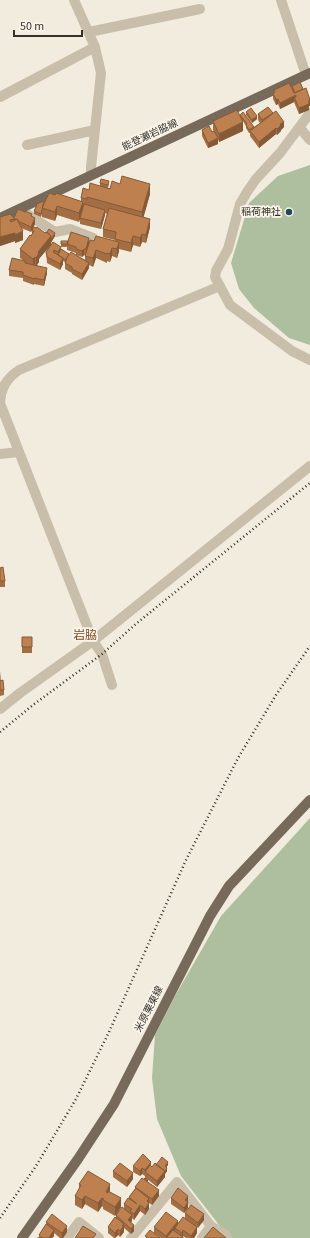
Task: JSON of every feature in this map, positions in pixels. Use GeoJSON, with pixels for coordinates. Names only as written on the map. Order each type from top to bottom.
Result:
{"type":"FeatureCollection","features":[{"type":"Feature","properties":{"kind":"main road","name":"能登瀬岩脇線"},"geometry":{"type":"LineString","coordinates":[[0,218],[308,74]]}},
{"type":"Feature","properties":{"kind":"main road","name":"米原栗東線"},"geometry":{"type":"LineString","coordinates":[[22,1238],[78,1159],[114,1104],[210,916],[229,886],[310,800]]}},
{"type":"Feature","properties":{"kind":"street"},"geometry":{"type":"LineString","coordinates":[[74,0],[95,47],[101,73],[91,175]]}},
{"type":"Feature","properties":{"kind":"street"},"geometry":{"type":"LineString","coordinates":[[281,0],[308,74]]}},
{"type":"Feature","properties":{"kind":"street"},"geometry":{"type":"LineString","coordinates":[[89,32],[200,9]]}},
{"type":"Feature","properties":{"kind":"street"},"geometry":{"type":"LineString","coordinates":[[0,97],[95,47]]}},
{"type":"Feature","properties":{"kind":"street"},"geometry":{"type":"LineString","coordinates":[[310,113],[280,153],[256,179],[240,204],[228,249],[216,271],[215,277],[230,305],[292,351],[310,360]]}},
{"type":"Feature","properties":{"kind":"street"},"geometry":{"type":"LineString","coordinates":[[300,128],[310,140]]}},
{"type":"Feature","properties":{"kind":"street"},"geometry":{"type":"LineString","coordinates":[[27,145],[95,130]]}},
{"type":"Feature","properties":{"kind":"street"},"geometry":{"type":"LineString","coordinates":[[19,209],[55,232],[70,229],[93,238]]}},
{"type":"Feature","properties":{"kind":"street"},"geometry":{"type":"LineString","coordinates":[[112,685],[102,654],[93,641],[18,452],[0,403],[1,392],[11,376],[19,370],[220,286]]}},
{"type":"Feature","properties":{"kind":"street"},"geometry":{"type":"LineString","coordinates":[[0,454],[18,452]]}},
{"type":"Feature","properties":{"kind":"street"},"geometry":{"type":"LineString","coordinates":[[0,709],[93,641],[310,466]]}},
{"type":"Feature","properties":{"kind":"street"},"geometry":{"type":"LineString","coordinates":[[131,1238],[177,1182],[211,1226],[226,1235],[227,1238]]}},
{"type":"Feature","properties":{"kind":"street"},"geometry":{"type":"LineString","coordinates":[[68,1238],[79,1222],[99,1238]]}},
{"type":"Feature","properties":{"kind":"street"},"geometry":{"type":"LineString","coordinates":[[202,1238],[211,1226]]}},
{"type":"Feature","properties":{"kind":"green space"},"geometry":{"type":"Polygon","coordinates":[[[310,165],[310,345],[289,338],[254,308],[239,289],[231,263],[249,203],[278,176],[310,165]]]}},
{"type":"Feature","properties":{"kind":"green space"},"geometry":{"type":"Polygon","coordinates":[[[310,818],[310,1238],[232,1238],[219,1225],[181,1176],[157,1119],[152,1078],[155,1035],[175,996],[221,916],[310,818]]]}},
{"type":"Feature","properties":{"kind":"building"},"geometry":{"type":"Polygon","coordinates":[[[300,82],[303,89],[295,93],[292,86],[300,82]]]}},
{"type":"Feature","properties":{"kind":"building"},"geometry":{"type":"Polygon","coordinates":[[[289,83],[294,93],[306,88],[310,100],[309,104],[299,108],[294,97],[296,97],[296,95],[280,103],[278,99],[276,100],[273,93],[275,92],[274,90],[289,83]]]}},
{"type":"Feature","properties":{"kind":"building"},"geometry":{"type":"Polygon","coordinates":[[[268,107],[273,113],[262,120],[258,114],[268,107]]]}},
{"type":"Feature","properties":{"kind":"building"},"geometry":{"type":"Polygon","coordinates":[[[251,108],[257,116],[252,120],[246,112],[251,108]]]}},
{"type":"Feature","properties":{"kind":"building"},"geometry":{"type":"Polygon","coordinates":[[[237,110],[243,122],[219,134],[213,121],[237,110]]]}},
{"type":"Feature","properties":{"kind":"building"},"geometry":{"type":"Polygon","coordinates":[[[276,111],[284,122],[259,142],[250,131],[276,111]]]}},
{"type":"Feature","properties":{"kind":"building"},"geometry":{"type":"Polygon","coordinates":[[[243,112],[254,127],[249,130],[246,125],[247,124],[240,115],[243,112]]]}},
{"type":"Feature","properties":{"kind":"building"},"geometry":{"type":"Polygon","coordinates":[[[209,126],[218,138],[208,143],[202,130],[209,126]]]}},
{"type":"Feature","properties":{"kind":"building"},"geometry":{"type":"Polygon","coordinates":[[[122,176],[150,184],[142,212],[87,197],[87,199],[81,198],[83,188],[89,190],[90,183],[110,189],[112,181],[120,184],[122,176]]]}},
{"type":"Feature","properties":{"kind":"building"},"geometry":{"type":"Polygon","coordinates":[[[101,179],[109,181],[108,185],[100,183],[101,179]]]}},
{"type":"Feature","properties":{"kind":"building"},"geometry":{"type":"Polygon","coordinates":[[[49,193],[55,195],[56,193],[83,202],[79,213],[57,206],[55,212],[42,208],[49,193]]]}},
{"type":"Feature","properties":{"kind":"building"},"geometry":{"type":"Polygon","coordinates":[[[44,201],[41,214],[34,211],[37,205],[36,204],[44,201]]]}},
{"type":"Feature","properties":{"kind":"building"},"geometry":{"type":"Polygon","coordinates":[[[84,204],[105,210],[101,223],[80,218],[84,204]]]}},
{"type":"Feature","properties":{"kind":"building"},"geometry":{"type":"Polygon","coordinates":[[[109,208],[150,219],[146,235],[142,234],[140,238],[133,236],[131,243],[115,239],[116,232],[103,229],[109,208]]]}},
{"type":"Feature","properties":{"kind":"building"},"geometry":{"type":"Polygon","coordinates":[[[18,209],[32,214],[31,216],[35,218],[31,227],[18,221],[17,219],[15,220],[14,218],[18,209]]]}},
{"type":"Feature","properties":{"kind":"building"},"geometry":{"type":"Polygon","coordinates":[[[10,214],[15,219],[10,220],[11,222],[17,219],[23,231],[15,235],[15,233],[0,237],[0,217],[10,214]]]}},
{"type":"Feature","properties":{"kind":"building"},"geometry":{"type":"Polygon","coordinates":[[[34,227],[37,227],[51,236],[38,252],[39,253],[36,258],[35,257],[33,259],[20,249],[30,235],[31,236],[34,231],[32,230],[34,227]]]}},
{"type":"Feature","properties":{"kind":"building"},"geometry":{"type":"Polygon","coordinates":[[[49,229],[55,233],[51,240],[51,236],[47,232],[49,229]]]}},
{"type":"Feature","properties":{"kind":"building"},"geometry":{"type":"Polygon","coordinates":[[[71,232],[89,238],[86,249],[82,251],[67,244],[71,232]]]}},
{"type":"Feature","properties":{"kind":"building"},"geometry":{"type":"Polygon","coordinates":[[[96,236],[119,242],[117,249],[112,248],[110,254],[96,250],[93,258],[85,256],[90,240],[94,241],[96,236]]]}},
{"type":"Feature","properties":{"kind":"building"},"geometry":{"type":"Polygon","coordinates":[[[61,241],[68,241],[68,244],[61,244],[61,241]]]}},
{"type":"Feature","properties":{"kind":"building"},"geometry":{"type":"Polygon","coordinates":[[[53,242],[61,247],[58,252],[54,250],[53,252],[63,258],[60,264],[47,257],[46,252],[53,242]]]}},
{"type":"Feature","properties":{"kind":"building"},"geometry":{"type":"Polygon","coordinates":[[[61,249],[69,254],[66,260],[58,255],[61,249]]]}},
{"type":"Feature","properties":{"kind":"building"},"geometry":{"type":"Polygon","coordinates":[[[71,252],[89,263],[82,274],[72,269],[72,267],[65,263],[71,252]]]}},
{"type":"Feature","properties":{"kind":"building"},"geometry":{"type":"Polygon","coordinates":[[[12,258],[25,261],[25,263],[47,268],[44,280],[34,279],[23,275],[23,272],[9,270],[12,258]]]}},
{"type":"Feature","properties":{"kind":"building"},"geometry":{"type":"Polygon","coordinates":[[[3,567],[5,581],[0,581],[0,568],[3,567]]]}},
{"type":"Feature","properties":{"kind":"building"},"geometry":{"type":"Polygon","coordinates":[[[22,637],[32,637],[32,647],[22,647],[22,637]]]}},
{"type":"Feature","properties":{"kind":"building"},"geometry":{"type":"Polygon","coordinates":[[[3,680],[4,690],[0,690],[0,681],[3,680]]]}},
{"type":"Feature","properties":{"kind":"building"},"geometry":{"type":"Polygon","coordinates":[[[143,1154],[151,1162],[145,1170],[142,1168],[140,1171],[133,1166],[143,1154]]]}},
{"type":"Feature","properties":{"kind":"building"},"geometry":{"type":"Polygon","coordinates":[[[162,1157],[168,1162],[165,1166],[167,1168],[165,1171],[156,1165],[162,1157]]]}},
{"type":"Feature","properties":{"kind":"building"},"geometry":{"type":"Polygon","coordinates":[[[120,1163],[133,1173],[127,1181],[113,1171],[120,1163]]]}},
{"type":"Feature","properties":{"kind":"building"},"geometry":{"type":"Polygon","coordinates":[[[155,1163],[165,1171],[157,1181],[145,1172],[150,1165],[152,1167],[155,1163]]]}},
{"type":"Feature","properties":{"kind":"building"},"geometry":{"type":"Polygon","coordinates":[[[88,1171],[110,1184],[106,1192],[108,1193],[108,1191],[121,1198],[115,1207],[102,1198],[98,1203],[85,1196],[82,1200],[75,1196],[81,1185],[79,1184],[88,1171]]]}},
{"type":"Feature","properties":{"kind":"building"},"geometry":{"type":"Polygon","coordinates":[[[142,1178],[159,1190],[152,1199],[135,1187],[142,1178]]]}},
{"type":"Feature","properties":{"kind":"building"},"geometry":{"type":"Polygon","coordinates":[[[136,1188],[149,1199],[147,1201],[149,1203],[145,1209],[140,1205],[134,1214],[130,1211],[132,1209],[124,1204],[128,1198],[137,1204],[129,1197],[136,1188]]]}},
{"type":"Feature","properties":{"kind":"building"},"geometry":{"type":"Polygon","coordinates":[[[178,1188],[188,1196],[185,1200],[188,1202],[184,1208],[171,1198],[178,1188]]]}},
{"type":"Feature","properties":{"kind":"building"},"geometry":{"type":"Polygon","coordinates":[[[191,1205],[204,1214],[198,1223],[185,1213],[191,1205]]]}},
{"type":"Feature","properties":{"kind":"building"},"geometry":{"type":"Polygon","coordinates":[[[122,1207],[132,1215],[128,1220],[134,1225],[131,1229],[116,1215],[122,1207]]]}},
{"type":"Feature","properties":{"kind":"building"},"geometry":{"type":"Polygon","coordinates":[[[166,1212],[178,1221],[166,1236],[154,1227],[166,1212]]]}},
{"type":"Feature","properties":{"kind":"building"},"geometry":{"type":"Polygon","coordinates":[[[52,1214],[67,1226],[62,1233],[46,1222],[52,1214]]]}},
{"type":"Feature","properties":{"kind":"building"},"geometry":{"type":"Polygon","coordinates":[[[115,1217],[124,1224],[122,1226],[124,1226],[120,1231],[118,1229],[115,1233],[108,1227],[115,1217]]]}},
{"type":"Feature","properties":{"kind":"building"},"geometry":{"type":"Polygon","coordinates":[[[183,1217],[197,1227],[191,1236],[183,1230],[182,1233],[175,1228],[183,1217]]]}},
{"type":"Feature","properties":{"kind":"building"},"geometry":{"type":"Polygon","coordinates":[[[46,1224],[54,1230],[49,1238],[42,1238],[39,1235],[46,1224]]]}},
{"type":"Feature","properties":{"kind":"building"},"geometry":{"type":"Polygon","coordinates":[[[83,1226],[96,1234],[93,1238],[75,1238],[83,1226]]]}},
{"type":"Feature","properties":{"kind":"building"},"geometry":{"type":"Polygon","coordinates":[[[213,1227],[226,1238],[204,1238],[213,1227]]]}},
{"type":"Feature","properties":{"kind":"building"},"geometry":{"type":"Polygon","coordinates":[[[150,1230],[160,1238],[146,1238],[147,1237],[145,1236],[150,1230]]]}},
{"type":"Feature","properties":{"kind":"building"},"geometry":{"type":"Polygon","coordinates":[[[173,1230],[183,1237],[183,1238],[166,1238],[173,1230]]]}},
{"type":"Feature","properties":{"kind":"railway"},"geometry":{"type":"LineString","coordinates":[[0,732],[33,705],[102,654],[137,623],[310,483]]}},
{"type":"Feature","properties":{"kind":"railway"},"geometry":{"type":"LineString","coordinates":[[0,1218],[36,1166],[76,1099],[109,1032],[186,860],[238,758],[276,695],[310,646]]}},
{"type":"Feature","properties":{"kind":"place","name":"稲荷神社"},"geometry":{"type":"Point","coordinates":[289,212]}},
{"type":"Feature","properties":{"kind":"district","name":"岩脇"},"geometry":{"type":"Point","coordinates":[85,635]}}]}
